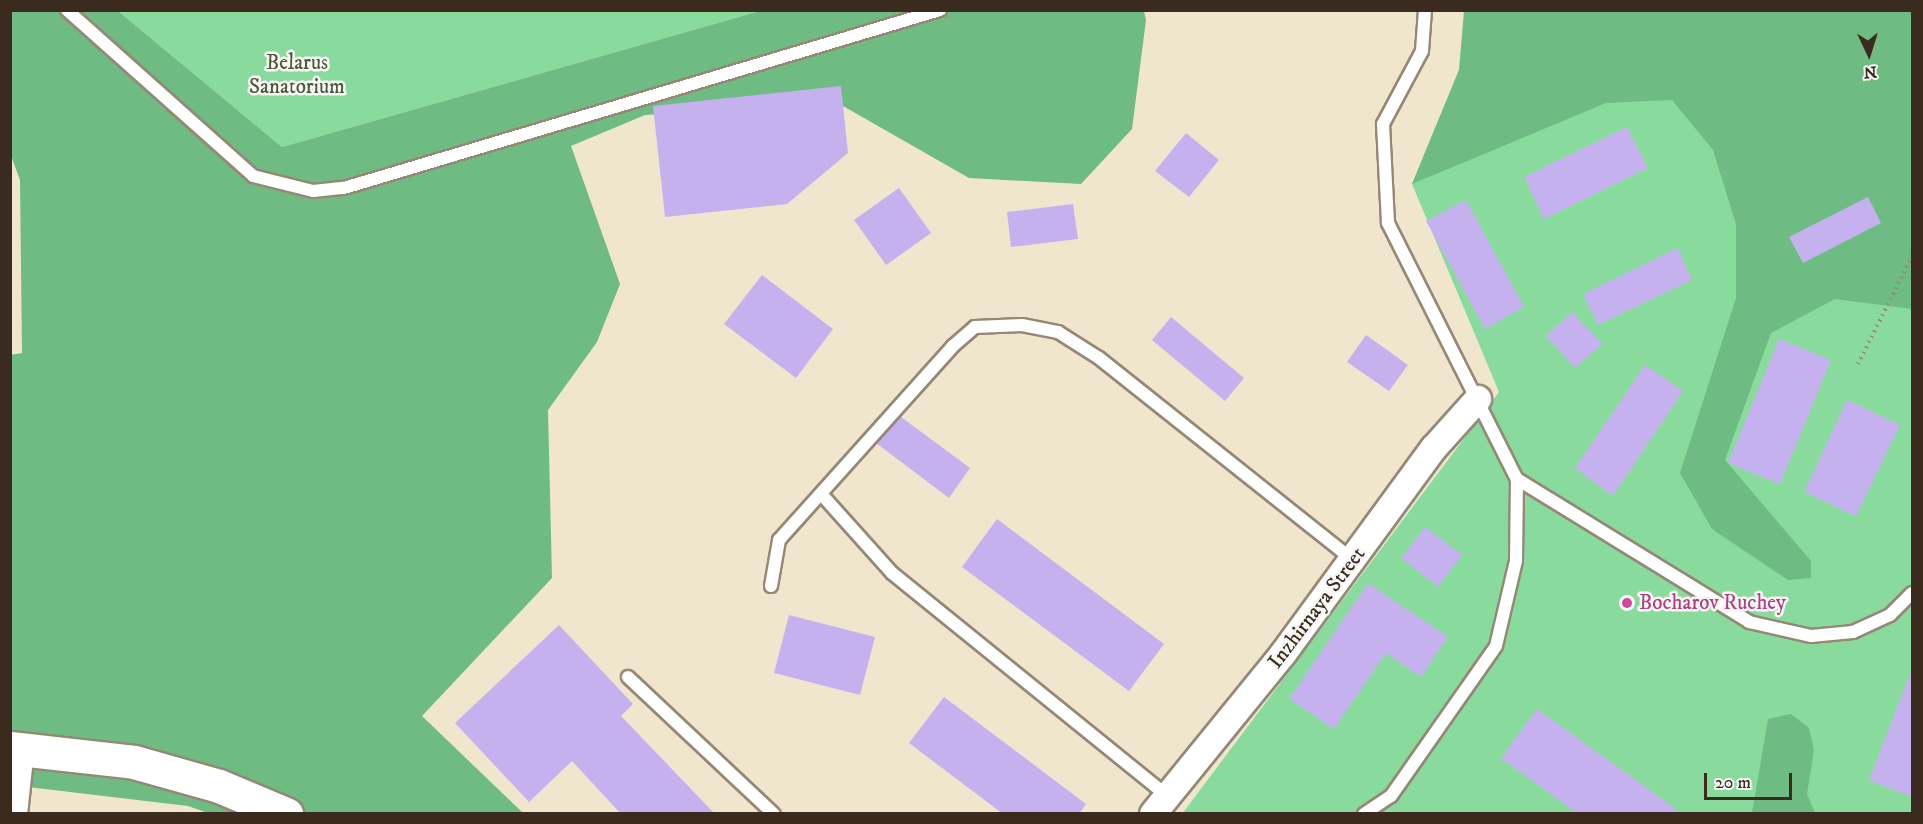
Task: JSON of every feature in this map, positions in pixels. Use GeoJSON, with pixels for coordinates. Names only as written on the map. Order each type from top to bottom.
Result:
{"type":"FeatureCollection","features":[{"type":"Feature","properties":{"kind":"street","name":"Inzhirnaya Street"},"geometry":{"type":"LineString","coordinates":[[1160,805],[1354,561],[1434,448],[1478,399]]}},
{"type":"Feature","properties":{"kind":"street"},"geometry":{"type":"LineString","coordinates":[[14,813],[16,748],[134,762],[219,786],[286,813]]}},
{"type":"Feature","properties":{"kind":"lane"},"geometry":{"type":"LineString","coordinates":[[67,10],[253,176],[313,191],[344,188],[939,10]]}},
{"type":"Feature","properties":{"kind":"lane"},"geometry":{"type":"LineString","coordinates":[[1364,813],[1391,796],[1496,646],[1516,561],[1517,479],[1388,223],[1383,189],[1383,124],[1422,51],[1425,10]]}},
{"type":"Feature","properties":{"kind":"lane"},"geometry":{"type":"LineString","coordinates":[[771,586],[779,540],[824,496],[953,346],[975,327],[1022,325],[1058,332],[1099,358],[1354,561]]}},
{"type":"Feature","properties":{"kind":"lane"},"geometry":{"type":"LineString","coordinates":[[1517,479],[1749,622],[1811,636],[1853,632],[1890,615],[1912,593]]}},
{"type":"Feature","properties":{"kind":"lane"},"geometry":{"type":"LineString","coordinates":[[824,496],[892,573],[1160,805]]}},
{"type":"Feature","properties":{"kind":"lane"},"geometry":{"type":"LineString","coordinates":[[628,677],[774,813]]}},
{"type":"Feature","properties":{"kind":"path"},"geometry":{"type":"LineString","coordinates":[[1858,364],[1912,256]]}},
{"type":"Feature","properties":{"kind":"green space"},"geometry":{"type":"Polygon","coordinates":[[[11,11],[118,11],[282,147],[760,11],[1144,11],[1146,20],[1132,129],[1081,184],[969,178],[836,102],[645,115],[571,146],[620,284],[597,342],[548,410],[552,578],[422,716],[523,813],[211,814],[188,806],[11,785],[10,355],[22,353],[20,180],[10,153],[11,11]]]}},
{"type":"Feature","properties":{"kind":"green space","name":"Belarus Sanatorium"},"geometry":{"type":"Polygon","coordinates":[[[118,11],[760,11],[282,147],[118,11]]]}},
{"type":"Feature","properties":{"kind":"green space"},"geometry":{"type":"Polygon","coordinates":[[[1464,11],[1912,11],[1912,309],[1835,299],[1771,333],[1725,460],[1811,561],[1811,578],[1788,580],[1712,529],[1680,473],[1736,298],[1736,224],[1713,150],[1672,100],[1606,103],[1412,184],[1459,70],[1464,11]]]}},
{"type":"Feature","properties":{"kind":"green space","name":"Bocharov Ruchey"},"geometry":{"type":"Polygon","coordinates":[[[1912,11],[1912,813],[1182,814],[1499,392],[1412,184],[1459,70],[1912,11]]]}},
{"type":"Feature","properties":{"kind":"green space"},"geometry":{"type":"Polygon","coordinates":[[[1791,714],[1809,728],[1814,750],[1807,794],[1815,813],[1752,813],[1768,719],[1791,714]]]}},
{"type":"Feature","properties":{"kind":"building"},"geometry":{"type":"Polygon","coordinates":[[[841,86],[848,153],[787,204],[665,217],[653,106],[841,86]]]}},
{"type":"Feature","properties":{"kind":"building"},"geometry":{"type":"Polygon","coordinates":[[[1627,127],[1648,168],[1544,219],[1524,177],[1627,127]]]}},
{"type":"Feature","properties":{"kind":"building"},"geometry":{"type":"Polygon","coordinates":[[[1186,133],[1219,160],[1189,197],[1155,171],[1186,133]]]}},
{"type":"Feature","properties":{"kind":"building"},"geometry":{"type":"Polygon","coordinates":[[[899,188],[931,233],[886,265],[854,220],[899,188]]]}},
{"type":"Feature","properties":{"kind":"building"},"geometry":{"type":"Polygon","coordinates":[[[1868,197],[1881,223],[1803,263],[1789,237],[1868,197]]]}},
{"type":"Feature","properties":{"kind":"building"},"geometry":{"type":"Polygon","coordinates":[[[1466,200],[1524,307],[1485,329],[1426,221],[1466,200]]]}},
{"type":"Feature","properties":{"kind":"building"},"geometry":{"type":"Polygon","coordinates":[[[1073,204],[1078,239],[1011,247],[1007,212],[1073,204]]]}},
{"type":"Feature","properties":{"kind":"building"},"geometry":{"type":"Polygon","coordinates":[[[1678,248],[1692,280],[1598,325],[1583,294],[1678,248]]]}},
{"type":"Feature","properties":{"kind":"building"},"geometry":{"type":"Polygon","coordinates":[[[762,275],[833,329],[796,378],[724,324],[762,275]]]}},
{"type":"Feature","properties":{"kind":"building"},"geometry":{"type":"Polygon","coordinates":[[[1572,312],[1602,344],[1575,368],[1546,336],[1572,312]]]}},
{"type":"Feature","properties":{"kind":"building"},"geometry":{"type":"Polygon","coordinates":[[[1171,317],[1244,378],[1225,401],[1152,340],[1171,317]]]}},
{"type":"Feature","properties":{"kind":"building"},"geometry":{"type":"Polygon","coordinates":[[[1366,335],[1408,365],[1389,391],[1347,362],[1366,335]]]}},
{"type":"Feature","properties":{"kind":"building"},"geometry":{"type":"Polygon","coordinates":[[[1779,339],[1831,360],[1780,484],[1728,463],[1779,339]]]}},
{"type":"Feature","properties":{"kind":"building"},"geometry":{"type":"Polygon","coordinates":[[[1645,365],[1683,391],[1613,496],[1575,468],[1645,365]]]}},
{"type":"Feature","properties":{"kind":"building"},"geometry":{"type":"Polygon","coordinates":[[[1847,400],[1900,425],[1856,516],[1804,492],[1847,400]]]}},
{"type":"Feature","properties":{"kind":"building"},"geometry":{"type":"Polygon","coordinates":[[[897,414],[970,468],[949,498],[876,443],[897,414]]]}},
{"type":"Feature","properties":{"kind":"building"},"geometry":{"type":"Polygon","coordinates":[[[997,519],[1164,644],[1129,691],[962,567],[997,519]]]}},
{"type":"Feature","properties":{"kind":"building"},"geometry":{"type":"Polygon","coordinates":[[[1425,527],[1462,555],[1438,587],[1401,558],[1425,527]]]}},
{"type":"Feature","properties":{"kind":"building"},"geometry":{"type":"Polygon","coordinates":[[[1368,583],[1448,637],[1421,677],[1386,653],[1334,729],[1289,699],[1368,583]]]}},
{"type":"Feature","properties":{"kind":"building"},"geometry":{"type":"Polygon","coordinates":[[[789,615],[875,637],[860,695],[774,673],[789,615]]]}},
{"type":"Feature","properties":{"kind":"building"},"geometry":{"type":"Polygon","coordinates":[[[559,625],[633,704],[621,716],[715,814],[621,814],[572,761],[529,802],[455,723],[559,625]]]}},
{"type":"Feature","properties":{"kind":"building"},"geometry":{"type":"Polygon","coordinates":[[[1912,669],[1912,797],[1869,780],[1912,669]]]}},
{"type":"Feature","properties":{"kind":"building"},"geometry":{"type":"Polygon","coordinates":[[[944,697],[1086,804],[1079,814],[1003,814],[909,743],[944,697]]]}},
{"type":"Feature","properties":{"kind":"building"},"geometry":{"type":"Polygon","coordinates":[[[1537,709],[1676,809],[1673,814],[1578,814],[1501,758],[1537,709]]]}},
{"type":"Feature","properties":{"kind":"place","name":"Bocharov Ruchey"},"geometry":{"type":"Point","coordinates":[1627,603]}}]}
